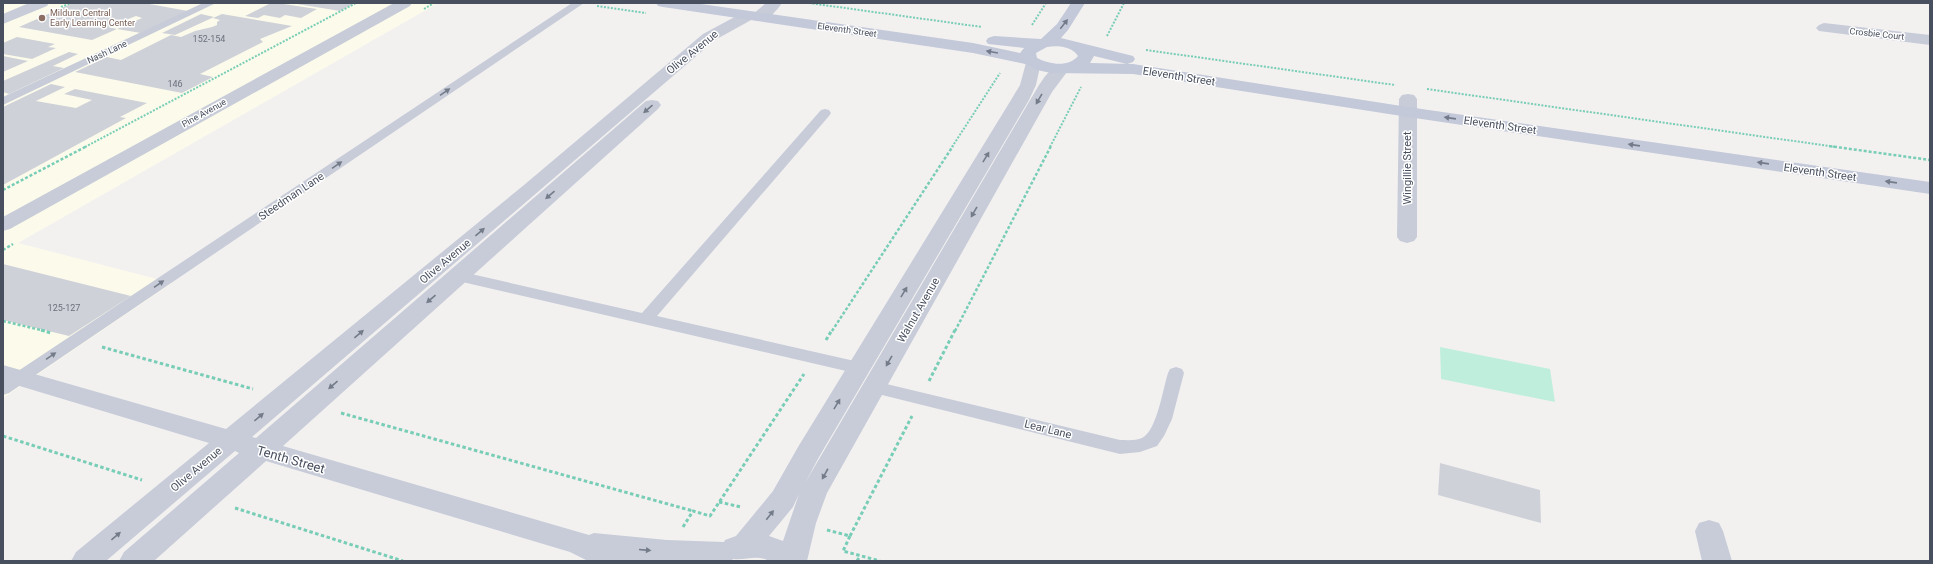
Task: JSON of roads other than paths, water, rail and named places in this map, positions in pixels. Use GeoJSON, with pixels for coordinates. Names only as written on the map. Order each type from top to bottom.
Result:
{"type":"FeatureCollection","features":[{"type":"Feature","properties":{"kind":"main road","name":"Eleventh Street"},"geometry":{"type":"LineString","coordinates":[[663,3],[756,9],[1011,43],[1038,52],[1079,37],[1138,61],[1930,174]]}},
{"type":"Feature","properties":{"kind":"main road"},"geometry":{"type":"LineString","coordinates":[[1038,52],[1062,26],[1078,3]]}},
{"type":"Feature","properties":{"kind":"main road"},"geometry":{"type":"LineString","coordinates":[[1066,68],[1083,61],[1086,57],[1079,37],[1094,3]]}},
{"type":"Feature","properties":{"kind":"main road","name":"Eleventh Street"},"geometry":{"type":"LineString","coordinates":[[1038,52],[1046,67],[1139,70],[1405,99],[1930,188]]}},
{"type":"Feature","properties":{"kind":"street"},"geometry":{"type":"LineString","coordinates":[[3,10],[21,3]]}},
{"type":"Feature","properties":{"kind":"street"},"geometry":{"type":"LineString","coordinates":[[3,19],[42,3]]}},
{"type":"Feature","properties":{"kind":"street","name":"Pine Avenue"},"geometry":{"type":"LineString","coordinates":[[3,214],[388,3]]}},
{"type":"Feature","properties":{"kind":"street","name":"Pine Avenue"},"geometry":{"type":"LineString","coordinates":[[3,225],[405,3]]}},
{"type":"Feature","properties":{"kind":"street","name":"Olive Avenue"},"geometry":{"type":"LineString","coordinates":[[134,561],[730,37],[756,9]]}},
{"type":"Feature","properties":{"kind":"street","name":"Olive Avenue"},"geometry":{"type":"LineString","coordinates":[[86,561],[525,194],[709,37],[756,9]]}},
{"type":"Feature","properties":{"kind":"street","name":"Crosbie Court"},"geometry":{"type":"LineString","coordinates":[[1824,28],[1930,40]]}},
{"type":"Feature","properties":{"kind":"street","name":"Walnut Avenue"},"geometry":{"type":"LineString","coordinates":[[726,553],[783,498],[859,368],[1020,100],[1028,86],[1038,52]]}},
{"type":"Feature","properties":{"kind":"street","name":"Walnut Avenue"},"geometry":{"type":"LineString","coordinates":[[792,561],[802,523],[814,492],[1044,90],[1066,68]]}},
{"type":"Feature","properties":{"kind":"street","name":"Wingillie Street"},"geometry":{"type":"LineString","coordinates":[[1405,99],[1407,237]]}},
{"type":"Feature","properties":{"kind":"street","name":"Tenth Street"},"geometry":{"type":"LineString","coordinates":[[8,380],[230,441],[579,543],[615,561]]}},
{"type":"Feature","properties":{"kind":"street"},"geometry":{"type":"LineString","coordinates":[[1709,531],[1717,561]]}},
{"type":"Feature","properties":{"kind":"street","name":"Tenth Street"},"geometry":{"type":"LineString","coordinates":[[579,543],[667,552],[726,553],[759,545],[772,548],[783,553],[792,561]]}},
{"type":"Feature","properties":{"kind":"lane","name":"Nash Lane"},"geometry":{"type":"LineString","coordinates":[[3,101],[212,3]]}},
{"type":"Feature","properties":{"kind":"lane","name":"Steedman Lane"},"geometry":{"type":"LineString","coordinates":[[8,380],[76,339],[579,3]]}},
{"type":"Feature","properties":{"kind":"lane"},"geometry":{"type":"LineString","coordinates":[[645,320],[825,113]]}},
{"type":"Feature","properties":{"kind":"lane"},"geometry":{"type":"LineString","coordinates":[[458,276],[859,368]]}},
{"type":"Feature","properties":{"kind":"lane","name":"Lear Lane"},"geometry":{"type":"LineString","coordinates":[[874,387],[1120,447],[1136,447],[1151,441],[1159,431],[1176,374]]}},
{"type":"Feature","properties":{"kind":"place","name":"Mildura Central Early Learning Center"},"geometry":{"type":"Point","coordinates":[42,18]}}]}
